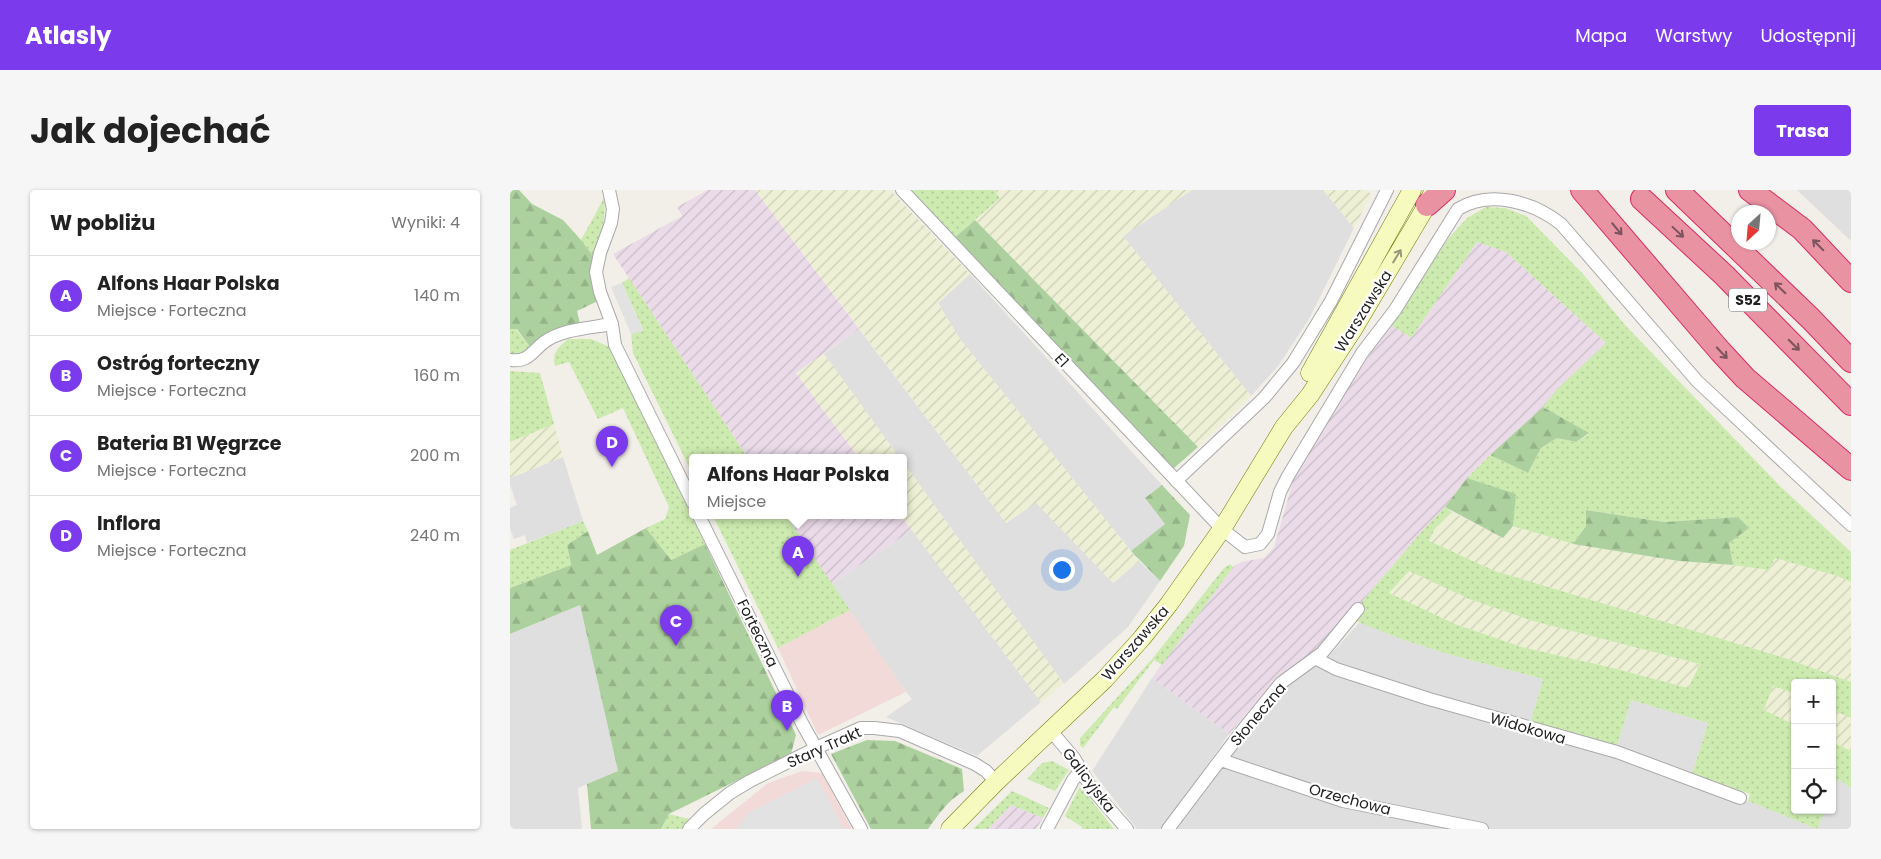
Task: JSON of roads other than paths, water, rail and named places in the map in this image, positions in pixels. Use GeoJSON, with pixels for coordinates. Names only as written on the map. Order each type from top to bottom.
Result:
{"type":"FeatureCollection","features":[{"type":"Feature","properties":{"kind":"highway"},"geometry":{"type":"LineString","coordinates":[[1424,195],[1444,190]]}},
{"type":"Feature","properties":{"kind":"highway","name":"S52"},"geometry":{"type":"LineString","coordinates":[[1677,190],[1811,319],[1851,361]]}},
{"type":"Feature","properties":{"kind":"highway"},"geometry":{"type":"LineString","coordinates":[[1750,190],[1802,229],[1851,281]]}},
{"type":"Feature","properties":{"kind":"highway"},"geometry":{"type":"LineString","coordinates":[[1582,191],[1745,378],[1851,470]]}},
{"type":"Feature","properties":{"kind":"highway","name":"S52"},"geometry":{"type":"LineString","coordinates":[[1642,199],[1724,275],[1851,404]]}},
{"type":"Feature","properties":{"kind":"main road","name":"Warszawska"},"geometry":{"type":"LineString","coordinates":[[950,829],[996,782],[1105,679],[1142,638],[1169,604],[1222,529],[1284,427],[1310,396],[1354,328],[1424,195]]}},
{"type":"Feature","properties":{"kind":"street"},"geometry":{"type":"LineString","coordinates":[[609,190],[613,209],[611,223],[600,253],[596,272],[600,292],[612,324],[615,345],[689,495]]}},
{"type":"Feature","properties":{"kind":"street","name":"E1"},"geometry":{"type":"LineString","coordinates":[[902,190],[1222,529],[1245,547],[1260,544],[1268,534],[1280,492],[1335,396],[1362,353],[1396,310],[1464,202],[1479,194],[1501,191],[1518,195],[1534,203],[1560,224],[1697,381],[1851,525]]}},
{"type":"Feature","properties":{"kind":"street"},"geometry":{"type":"LineString","coordinates":[[1176,481],[1264,398],[1293,363],[1331,301],[1387,190]]}},
{"type":"Feature","properties":{"kind":"street"},"geometry":{"type":"LineString","coordinates":[[510,360],[520,361],[538,350],[543,343],[561,334],[612,324]]}},
{"type":"Feature","properties":{"kind":"street","name":"Forteczna"},"geometry":{"type":"LineString","coordinates":[[701,519],[803,725],[861,829]]}},
{"type":"Feature","properties":{"kind":"street","name":"Słoneczna"},"geometry":{"type":"LineString","coordinates":[[1168,829],[1281,683],[1322,653],[1358,610]]}},
{"type":"Feature","properties":{"kind":"street","name":"Widokowa"},"geometry":{"type":"LineString","coordinates":[[1315,658],[1336,669],[1429,699],[1617,752],[1740,798]]}},
{"type":"Feature","properties":{"kind":"street","name":"Stary Trakt"},"geometry":{"type":"LineString","coordinates":[[689,829],[730,793],[816,748],[861,728],[900,731],[975,764],[988,773],[996,782]]}},
{"type":"Feature","properties":{"kind":"street","name":"Galicyjska"},"geometry":{"type":"LineString","coordinates":[[1051,731],[1074,758],[1092,789],[1127,829]]}},
{"type":"Feature","properties":{"kind":"street","name":"Orzechowa"},"geometry":{"type":"LineString","coordinates":[[1221,760],[1343,801],[1482,829]]}},
{"type":"Feature","properties":{"kind":"street"},"geometry":{"type":"LineString","coordinates":[[1047,829],[1073,780],[1080,771]]}},
{"type":"Feature","properties":{"kind":"place","name":"Inflora"},"geometry":{"type":"Point","coordinates":[612,467]}},
{"type":"Feature","properties":{"kind":"place","name":"Alfons Haar Polska"},"geometry":{"type":"Point","coordinates":[798,577]}},
{"type":"Feature","properties":{"kind":"place","name":"Bateria B1 Węgrzce"},"geometry":{"type":"Point","coordinates":[676,646]}},
{"type":"Feature","properties":{"kind":"place","name":"Ostróg forteczny"},"geometry":{"type":"Point","coordinates":[787,731]}}]}
